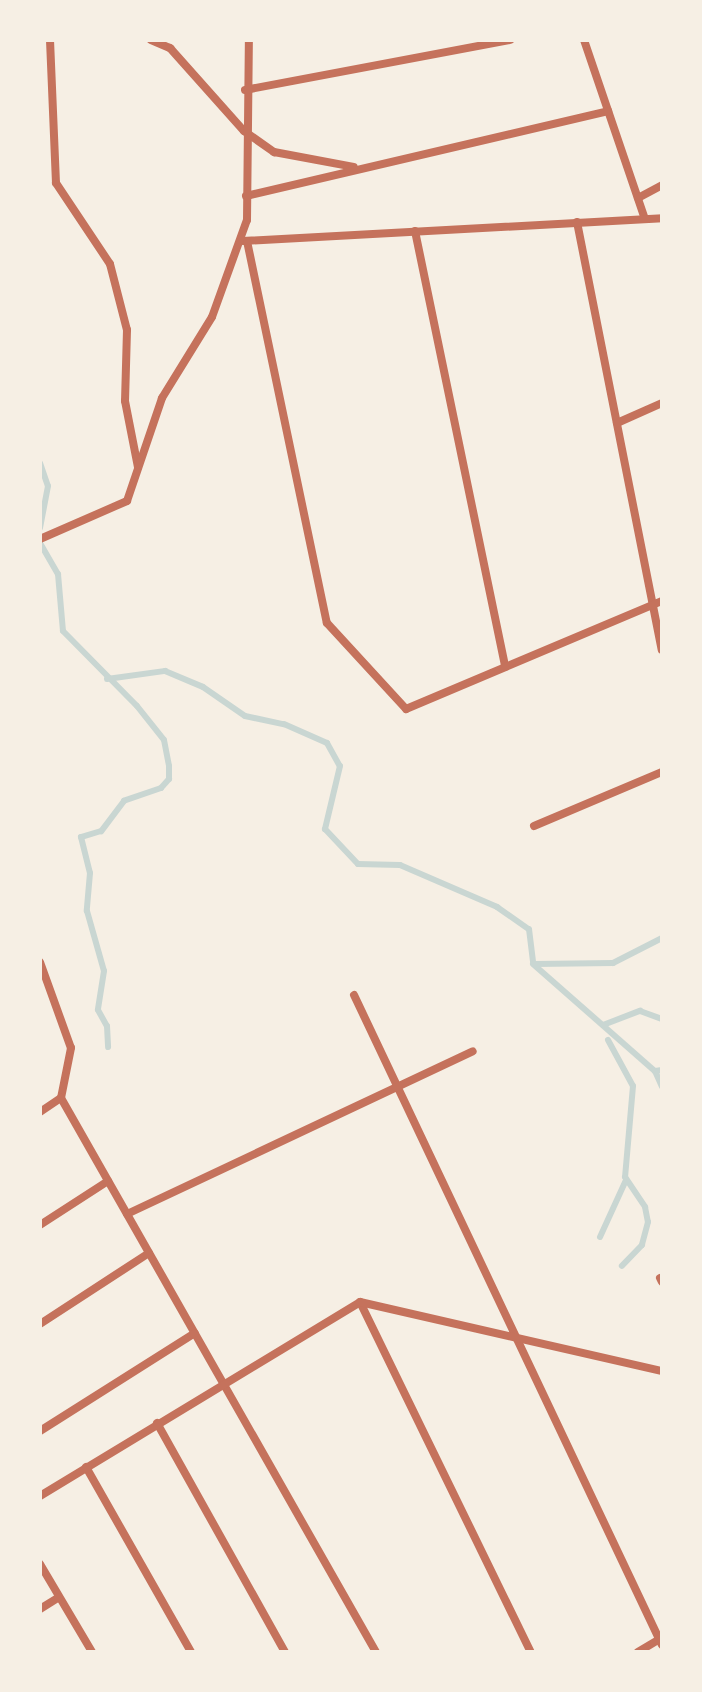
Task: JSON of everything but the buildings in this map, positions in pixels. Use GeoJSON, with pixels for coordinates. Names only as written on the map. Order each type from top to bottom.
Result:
{"type":"FeatureCollection","features":[{"type":"Feature","properties":{"kind":"street"},"geometry":{"type":"LineString","coordinates":[[50,40],[56,183],[110,264],[127,330],[125,401],[138,468]]}},
{"type":"Feature","properties":{"kind":"street"},"geometry":{"type":"LineString","coordinates":[[151,40],[170,48],[244,131],[274,152],[363,168]]}},
{"type":"Feature","properties":{"kind":"street"},"geometry":{"type":"LineString","coordinates":[[40,539],[127,501],[162,398],[212,317],[243,241],[247,220],[244,131],[249,40]]}},
{"type":"Feature","properties":{"kind":"street"},"geometry":{"type":"LineString","coordinates":[[245,90],[510,40]]}},
{"type":"Feature","properties":{"kind":"street"},"geometry":{"type":"LineString","coordinates":[[584,40],[645,219]]}},
{"type":"Feature","properties":{"kind":"street"},"geometry":{"type":"LineString","coordinates":[[246,196],[608,111]]}},
{"type":"Feature","properties":{"kind":"street"},"geometry":{"type":"LineString","coordinates":[[638,198],[662,185]]}},
{"type":"Feature","properties":{"kind":"street"},"geometry":{"type":"LineString","coordinates":[[243,241],[662,218]]}},
{"type":"Feature","properties":{"kind":"street"},"geometry":{"type":"LineString","coordinates":[[577,222],[617,423],[658,603],[662,650]]}},
{"type":"Feature","properties":{"kind":"street"},"geometry":{"type":"LineString","coordinates":[[415,231],[505,667]]}},
{"type":"Feature","properties":{"kind":"street"},"geometry":{"type":"LineString","coordinates":[[243,241],[327,623],[406,709],[658,603]]}},
{"type":"Feature","properties":{"kind":"street"},"geometry":{"type":"LineString","coordinates":[[617,423],[662,403]]}},
{"type":"Feature","properties":{"kind":"street"},"geometry":{"type":"LineString","coordinates":[[534,826],[662,772]]}},
{"type":"Feature","properties":{"kind":"street"},"geometry":{"type":"LineString","coordinates":[[40,962],[71,1048],[61,1098],[376,1652]]}},
{"type":"Feature","properties":{"kind":"street"},"geometry":{"type":"LineString","coordinates":[[354,995],[661,1641],[638,1652]]}},
{"type":"Feature","properties":{"kind":"street"},"geometry":{"type":"LineString","coordinates":[[127,1214],[473,1051]]}},
{"type":"Feature","properties":{"kind":"street"},"geometry":{"type":"LineString","coordinates":[[40,1112],[61,1098]]}},
{"type":"Feature","properties":{"kind":"street"},"geometry":{"type":"LineString","coordinates":[[40,1225],[108,1181]]}},
{"type":"Feature","properties":{"kind":"street"},"geometry":{"type":"LineString","coordinates":[[40,1324],[149,1253]]}},
{"type":"Feature","properties":{"kind":"street"},"geometry":{"type":"LineString","coordinates":[[360,1302],[531,1652]]}},
{"type":"Feature","properties":{"kind":"street"},"geometry":{"type":"LineString","coordinates":[[40,1496],[222,1382],[360,1302],[662,1371]]}},
{"type":"Feature","properties":{"kind":"street"},"geometry":{"type":"LineString","coordinates":[[40,1431],[195,1333]]}},
{"type":"Feature","properties":{"kind":"street"},"geometry":{"type":"LineString","coordinates":[[157,1423],[285,1652]]}},
{"type":"Feature","properties":{"kind":"street"},"geometry":{"type":"LineString","coordinates":[[86,1467],[191,1652]]}},
{"type":"Feature","properties":{"kind":"street"},"geometry":{"type":"LineString","coordinates":[[40,1564],[92,1652]]}},
{"type":"Feature","properties":{"kind":"street"},"geometry":{"type":"LineString","coordinates":[[40,1609],[59,1597]]}},
{"type":"Feature","properties":{"kind":"waterway"},"geometry":{"type":"LineString","coordinates":[[40,463],[48,486],[40,528]]}},
{"type":"Feature","properties":{"kind":"waterway"},"geometry":{"type":"LineString","coordinates":[[40,543],[58,574],[63,631],[137,706],[164,740],[169,766],[169,779],[161,788],[124,801],[101,831],[81,837],[90,873],[87,911],[104,971],[98,1010],[107,1026],[108,1047]]}},
{"type":"Feature","properties":{"kind":"waterway"},"geometry":{"type":"LineString","coordinates":[[107,679],[165,671],[203,687],[245,716],[284,724],[327,743],[340,766],[325,829],[358,864],[400,865],[497,907],[529,929],[533,964],[655,1071],[662,1070]]}},
{"type":"Feature","properties":{"kind":"waterway"},"geometry":{"type":"LineString","coordinates":[[535,964],[613,963],[662,938]]}},
{"type":"Feature","properties":{"kind":"waterway"},"geometry":{"type":"LineString","coordinates":[[603,1025],[640,1011],[662,1019]]}},
{"type":"Feature","properties":{"kind":"waterway"},"geometry":{"type":"LineString","coordinates":[[608,1040],[633,1086],[625,1177],[645,1207],[648,1222],[642,1245],[622,1266]]}},
{"type":"Feature","properties":{"kind":"waterway"},"geometry":{"type":"LineString","coordinates":[[655,1071],[662,1087]]}},
{"type":"Feature","properties":{"kind":"waterway"},"geometry":{"type":"LineString","coordinates":[[600,1237],[626,1180]]}}]}
